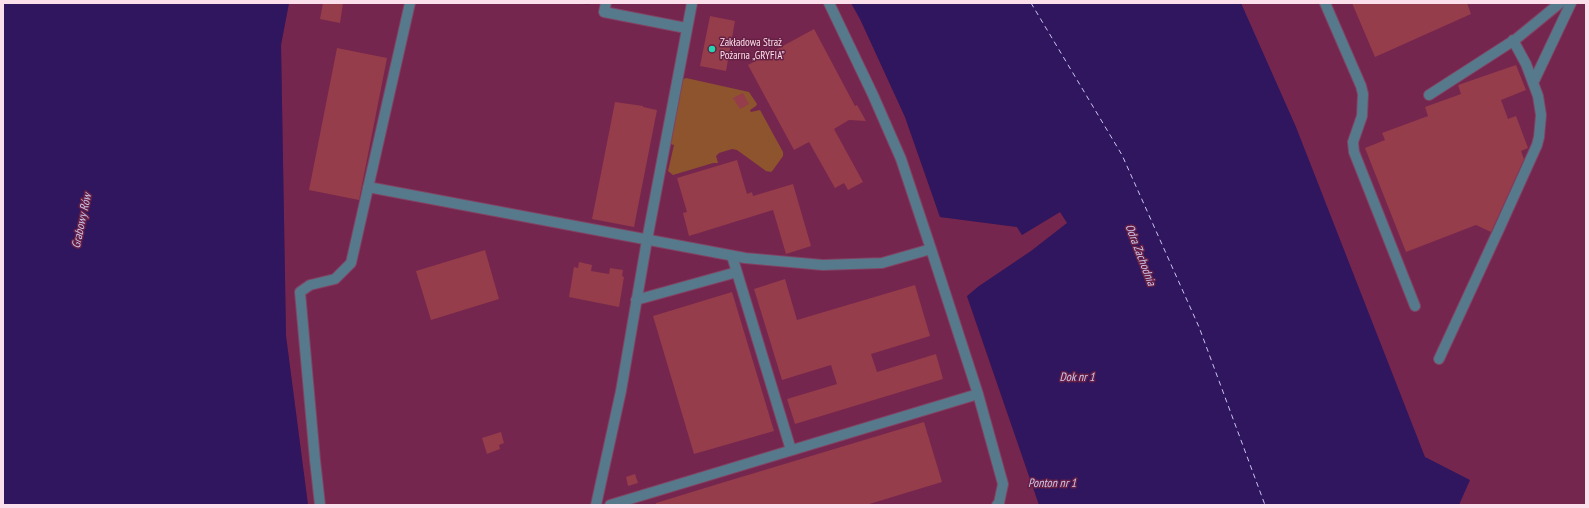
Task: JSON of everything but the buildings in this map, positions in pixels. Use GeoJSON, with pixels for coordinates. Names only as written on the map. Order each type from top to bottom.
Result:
{"type":"FeatureCollection","features":[{"type":"Feature","properties":{"kind":"lane"},"geometry":{"type":"LineString","coordinates":[[320,505],[300,292],[310,285],[334,279],[351,263],[410,3]]}},
{"type":"Feature","properties":{"kind":"lane"},"geometry":{"type":"LineString","coordinates":[[606,3],[604,12],[686,28]]}},
{"type":"Feature","properties":{"kind":"lane"},"geometry":{"type":"LineString","coordinates":[[596,505],[621,391],[636,300],[686,28],[692,3]]}},
{"type":"Feature","properties":{"kind":"lane"},"geometry":{"type":"LineString","coordinates":[[829,3],[874,95],[901,159],[978,394],[1003,484],[999,503],[997,505]]}},
{"type":"Feature","properties":{"kind":"lane"},"geometry":{"type":"LineString","coordinates":[[1324,3],[1361,86],[1363,94],[1362,116],[1353,142],[1354,152],[1415,306]]}},
{"type":"Feature","properties":{"kind":"lane"},"geometry":{"type":"LineString","coordinates":[[1428,95],[1513,40],[1560,3]]}},
{"type":"Feature","properties":{"kind":"lane"},"geometry":{"type":"LineString","coordinates":[[1534,81],[1570,3]]}},
{"type":"Feature","properties":{"kind":"lane"},"geometry":{"type":"LineString","coordinates":[[1439,359],[1537,145],[1540,126],[1540,108],[1534,81],[1513,40]]}},
{"type":"Feature","properties":{"kind":"lane"},"geometry":{"type":"LineString","coordinates":[[368,187],[732,256],[823,265],[882,263],[931,249]]}},
{"type":"Feature","properties":{"kind":"lane"},"geometry":{"type":"LineString","coordinates":[[732,256],[791,450]]}},
{"type":"Feature","properties":{"kind":"lane"},"geometry":{"type":"LineString","coordinates":[[636,300],[737,272]]}},
{"type":"Feature","properties":{"kind":"lane"},"geometry":{"type":"LineString","coordinates":[[610,505],[978,394]]}},
{"type":"Feature","properties":{"kind":"shaded area"},"geometry":{"type":"Polygon","coordinates":[[[289,3],[574,3],[589,5],[590,3],[851,3],[860,19],[905,117],[940,217],[1017,227],[1022,235],[1060,212],[1068,223],[967,297],[1039,505],[308,505],[286,336],[281,45],[289,3]]]}},
{"type":"Feature","properties":{"kind":"shaded area"},"geometry":{"type":"Polygon","coordinates":[[[1185,3],[1586,3],[1586,505],[1355,505],[1185,3]]]}},
{"type":"Feature","properties":{"kind":"shaded area"},"geometry":{"type":"Polygon","coordinates":[[[686,78],[749,92],[757,104],[750,110],[751,112],[760,110],[783,152],[783,156],[771,172],[766,171],[737,150],[732,149],[719,153],[716,156],[718,163],[713,163],[673,175],[668,171],[674,145],[670,144],[682,80],[686,78]]]}},
{"type":"Feature","properties":{"kind":"water","name":"Grabowy Rów"},"geometry":{"type":"Polygon","coordinates":[[[3,3],[289,3],[281,45],[286,336],[308,505],[3,505],[3,3]]]}},
{"type":"Feature","properties":{"kind":"water"},"geometry":{"type":"Polygon","coordinates":[[[851,3],[1241,3],[1296,127],[1425,457],[1470,480],[1459,505],[1039,505],[967,296],[979,286],[1031,251],[1067,223],[1060,212],[1022,235],[1017,227],[940,217],[905,117],[860,19],[851,3]]]}},
{"type":"Feature","properties":{"kind":"ferry route"},"geometry":{"type":"LineString","coordinates":[[1031,3],[1122,155],[1199,327],[1265,505]]}},
{"type":"Feature","properties":{"kind":"place","name":"Zakładowa Straż Pożarna „GRYFIA”"},"geometry":{"type":"Point","coordinates":[712,49]}},
{"type":"Feature","properties":{"kind":"water label","name":"Odra Zachodnia"},"geometry":{"type":"Point","coordinates":[1140,255]}},
{"type":"Feature","properties":{"kind":"water label","name":"Dok nr 1"},"geometry":{"type":"Point","coordinates":[1077,378]}},
{"type":"Feature","properties":{"kind":"water label","name":"Ponton nr 1"},"geometry":{"type":"Point","coordinates":[1052,484]}}]}
